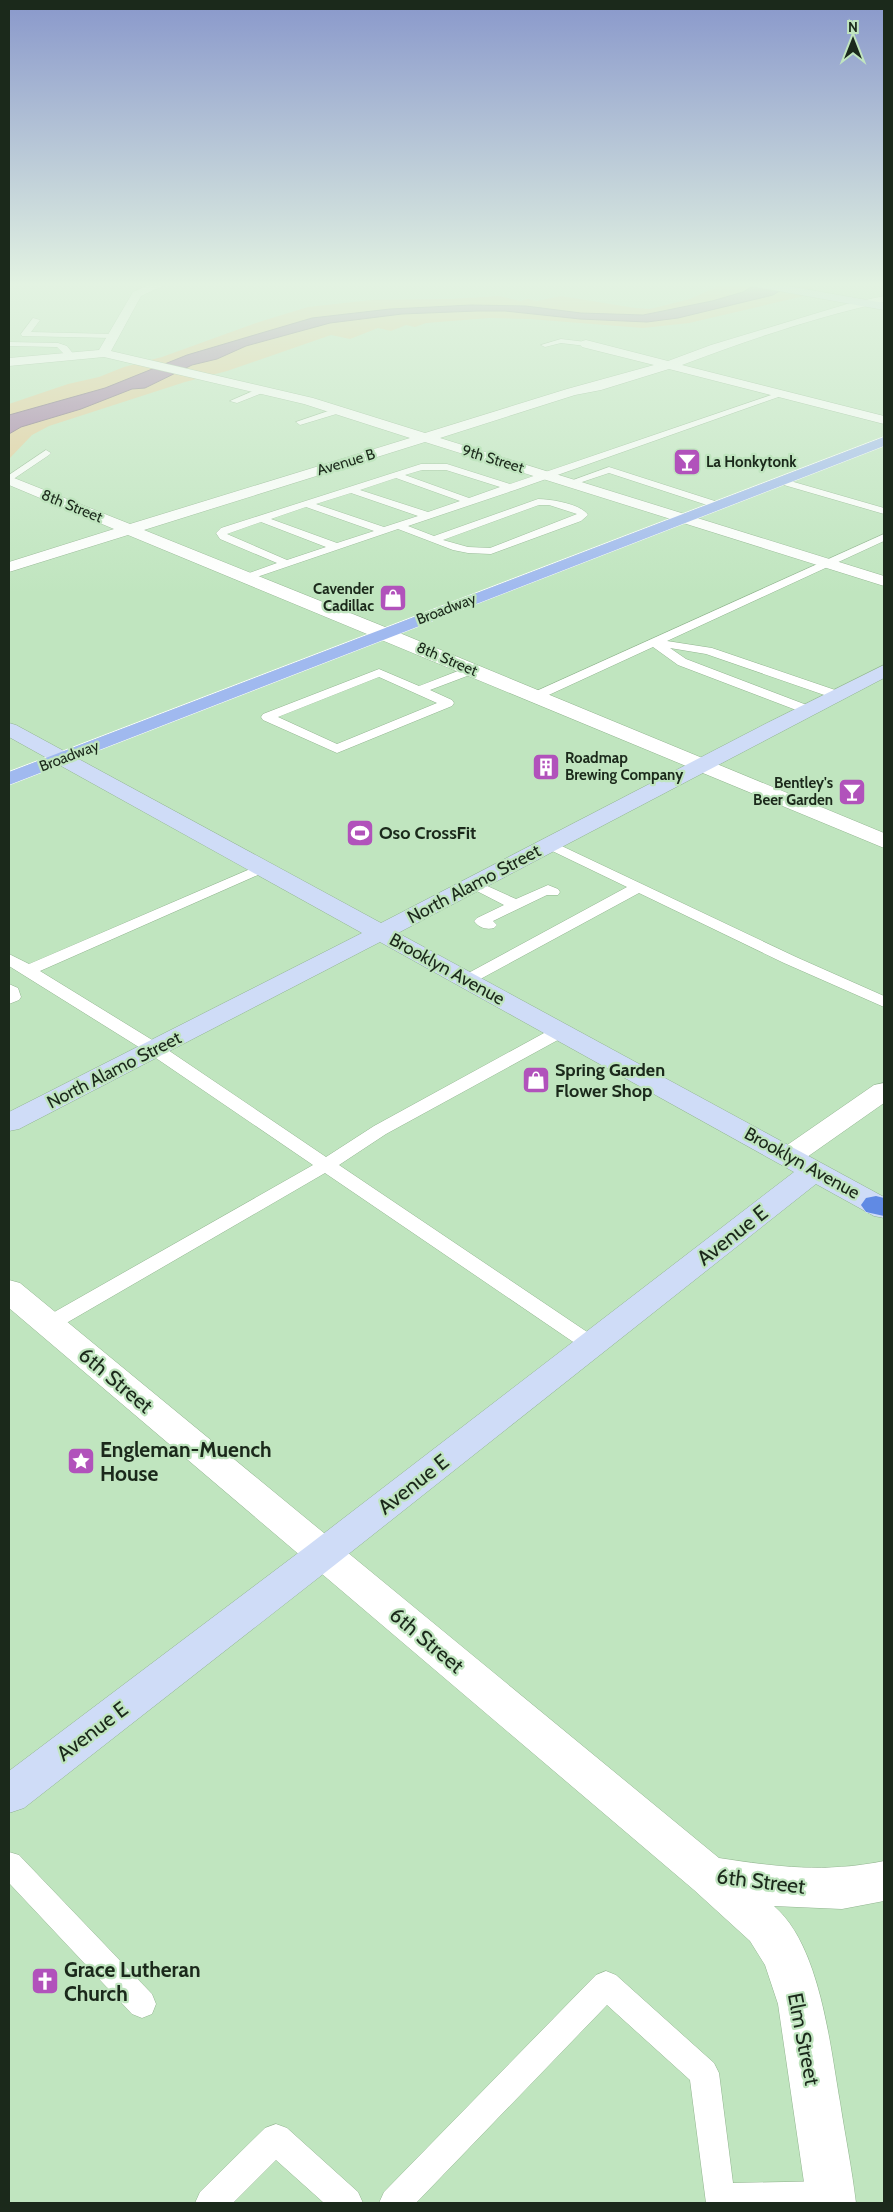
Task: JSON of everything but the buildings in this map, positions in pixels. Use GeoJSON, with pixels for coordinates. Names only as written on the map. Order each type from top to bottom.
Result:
{"type":"FeatureCollection","features":[{"type":"Feature","properties":{"kind":"main road","name":"Broadway"},"geometry":{"type":"LineString","coordinates":[[9,779],[884,441]]}},
{"type":"Feature","properties":{"kind":"street","name":"9th Street"},"geometry":{"type":"LineString","coordinates":[[246,386],[340,410],[884,581]]}},
{"type":"Feature","properties":{"kind":"street","name":"Avenue B"},"geometry":{"type":"LineString","coordinates":[[9,567],[572,392],[599,386]]}},
{"type":"Feature","properties":{"kind":"street"},"geometry":{"type":"LineString","coordinates":[[752,386],[884,420]]}},
{"type":"Feature","properties":{"kind":"street","name":"8th Street"},"geometry":{"type":"LineString","coordinates":[[9,480],[245,578],[384,633],[884,841]]}},
{"type":"Feature","properties":{"kind":"street","name":"North Alamo Street"},"geometry":{"type":"LineString","coordinates":[[9,1123],[156,1050],[382,933],[700,764],[881,675]]}},
{"type":"Feature","properties":{"kind":"street","name":"Brooklyn Avenue"},"geometry":{"type":"LineString","coordinates":[[9,729],[882,1207]]}},
{"type":"Feature","properties":{"kind":"street","name":"Avenue E"},"geometry":{"type":"LineString","coordinates":[[9,1795],[323,1554],[592,1344],[884,1091]]}},
{"type":"Feature","properties":{"kind":"street","name":"6th Street"},"geometry":{"type":"LineString","coordinates":[[9,1291],[709,1876],[787,1887],[842,1888],[884,1880]]}},
{"type":"Feature","properties":{"kind":"street","name":"Elm Street"},"geometry":{"type":"LineString","coordinates":[[709,1876],[765,1926],[784,1954],[801,2004],[832,2200]]}},
{"type":"Feature","properties":{"kind":"lane"},"geometry":{"type":"LineString","coordinates":[[234,401],[262,390]]}},
{"type":"Feature","properties":{"kind":"lane"},"geometry":{"type":"LineString","coordinates":[[245,578],[783,394]]}},
{"type":"Feature","properties":{"kind":"lane"},"geometry":{"type":"LineString","coordinates":[[300,422],[340,410]]}},
{"type":"Feature","properties":{"kind":"lane"},"geometry":{"type":"LineString","coordinates":[[9,480],[46,453]]}},
{"type":"Feature","properties":{"kind":"lane"},"geometry":{"type":"LineString","coordinates":[[570,483],[623,465],[600,458]]}},
{"type":"Feature","properties":{"kind":"lane"},"geometry":{"type":"LineString","coordinates":[[288,564],[224,537],[221,534],[225,530],[421,467],[447,466],[512,488]]}},
{"type":"Feature","properties":{"kind":"lane"},"geometry":{"type":"LineString","coordinates":[[609,470],[717,505]]}},
{"type":"Feature","properties":{"kind":"lane"},"geometry":{"type":"LineString","coordinates":[[396,475],[471,502]]}},
{"type":"Feature","properties":{"kind":"lane"},"geometry":{"type":"LineString","coordinates":[[780,481],[884,511]]}},
{"type":"Feature","properties":{"kind":"lane"},"geometry":{"type":"LineString","coordinates":[[352,490],[429,516]]}},
{"type":"Feature","properties":{"kind":"lane"},"geometry":{"type":"LineString","coordinates":[[400,526],[435,539],[468,551],[491,551],[577,519],[583,515],[581,512],[550,502],[538,502],[435,539]]}},
{"type":"Feature","properties":{"kind":"lane"},"geometry":{"type":"LineString","coordinates":[[307,504],[385,531]]}},
{"type":"Feature","properties":{"kind":"lane"},"geometry":{"type":"LineString","coordinates":[[263,519],[337,547]]}},
{"type":"Feature","properties":{"kind":"lane"},"geometry":{"type":"LineString","coordinates":[[536,696],[884,537]]}},
{"type":"Feature","properties":{"kind":"lane"},"geometry":{"type":"LineString","coordinates":[[653,642],[682,662],[808,710]]}},
{"type":"Feature","properties":{"kind":"lane"},"geometry":{"type":"LineString","coordinates":[[653,642],[708,651],[837,695]]}},
{"type":"Feature","properties":{"kind":"lane"},"geometry":{"type":"LineString","coordinates":[[419,690],[448,703],[336,749],[268,717],[379,673],[419,690],[471,670]]}},
{"type":"Feature","properties":{"kind":"lane"},"geometry":{"type":"LineString","coordinates":[[549,844],[790,960],[884,1002]]}},
{"type":"Feature","properties":{"kind":"lane"},"geometry":{"type":"LineString","coordinates":[[27,971],[262,868]]}},
{"type":"Feature","properties":{"kind":"lane"},"geometry":{"type":"LineString","coordinates":[[474,884],[518,907]]}},
{"type":"Feature","properties":{"kind":"lane"},"geometry":{"type":"LineString","coordinates":[[467,980],[522,943],[546,938],[639,887]]}},
{"type":"Feature","properties":{"kind":"lane"},"geometry":{"type":"LineString","coordinates":[[489,925],[482,921],[518,907],[548,889],[553,892]]}},
{"type":"Feature","properties":{"kind":"lane"},"geometry":{"type":"LineString","coordinates":[[578,906],[593,913]]}},
{"type":"Feature","properties":{"kind":"lane"},"geometry":{"type":"LineString","coordinates":[[562,914],[577,922]]}},
{"type":"Feature","properties":{"kind":"lane"},"geometry":{"type":"LineString","coordinates":[[532,930],[546,938]]}},
{"type":"Feature","properties":{"kind":"lane"},"geometry":{"type":"LineString","coordinates":[[9,959],[156,1050],[328,1164],[592,1344]]}},
{"type":"Feature","properties":{"kind":"lane"},"geometry":{"type":"LineString","coordinates":[[9,989],[12,991],[13,997],[9,998]]}},
{"type":"Feature","properties":{"kind":"lane"},"geometry":{"type":"LineString","coordinates":[[49,1324],[328,1164],[380,1130],[561,1031]]}},
{"type":"Feature","properties":{"kind":"lane"},"geometry":{"type":"LineString","coordinates":[[9,1864],[142,2004]]}},
{"type":"Feature","properties":{"kind":"lane"},"geometry":{"type":"LineString","coordinates":[[395,2203],[606,1985],[704,2073],[720,2199],[832,2200]]}},
{"type":"Feature","properties":{"kind":"lane"},"geometry":{"type":"LineString","coordinates":[[211,2203],[276,2139],[347,2203]]}},
{"type":"Feature","properties":{"kind":"shaded area"},"geometry":{"type":"Polygon","coordinates":[[[61,386],[172,386],[49,426],[32,435],[9,459],[9,404],[61,386]]]}},
{"type":"Feature","properties":{"kind":"shaded area"},"geometry":{"type":"Polygon","coordinates":[[[109,386],[149,386],[132,389],[81,409],[21,427],[9,434],[9,415],[109,386]]]}},
{"type":"Feature","properties":{"kind":"place","name":"La Honkytonk"},"geometry":{"type":"Point","coordinates":[687,462]}},
{"type":"Feature","properties":{"kind":"place","name":"Cavender Cadillac"},"geometry":{"type":"Point","coordinates":[393,598]}},
{"type":"Feature","properties":{"kind":"place","name":"Roadmap Brewing Company"},"geometry":{"type":"Point","coordinates":[546,767]}},
{"type":"Feature","properties":{"kind":"place","name":"Bentley's Beer Garden"},"geometry":{"type":"Point","coordinates":[852,792]}},
{"type":"Feature","properties":{"kind":"place","name":"Oso CrossFit"},"geometry":{"type":"Point","coordinates":[360,833]}},
{"type":"Feature","properties":{"kind":"place","name":"Spring Garden Flower Shop"},"geometry":{"type":"Point","coordinates":[536,1080]}},
{"type":"Feature","properties":{"kind":"place","name":"Engleman-Muench House"},"geometry":{"type":"Point","coordinates":[81,1461]}},
{"type":"Feature","properties":{"kind":"place","name":"Grace Lutheran Church"},"geometry":{"type":"Point","coordinates":[45,1981]}}]}
